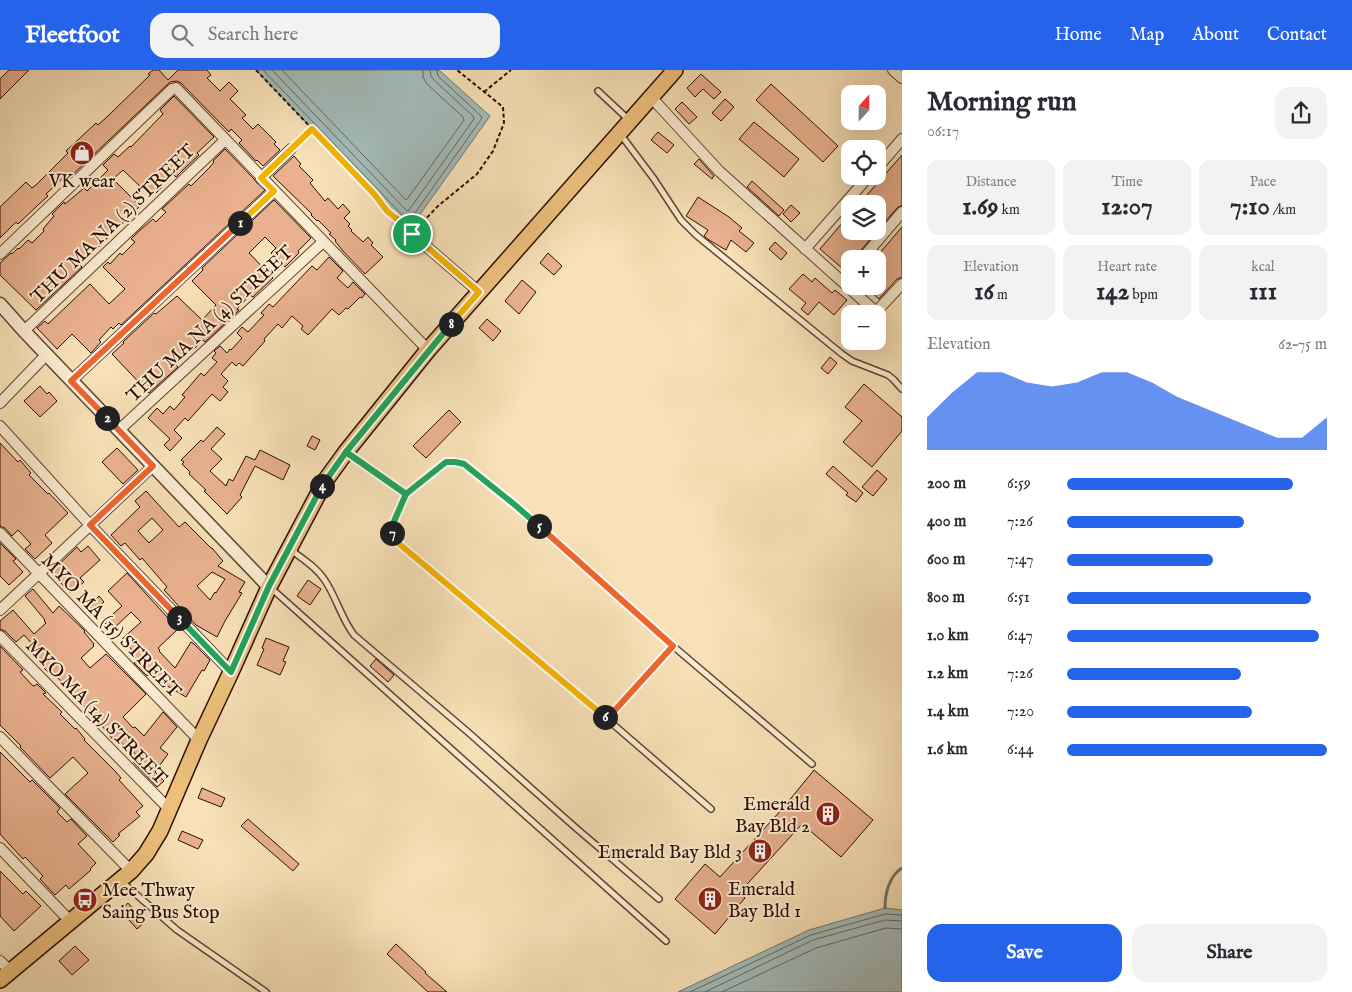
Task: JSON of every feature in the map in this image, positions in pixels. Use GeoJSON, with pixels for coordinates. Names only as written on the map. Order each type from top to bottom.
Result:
{"type":"FeatureCollection","features":[{"type":"Feature","properties":{"kind":"main road"},"geometry":{"type":"LineString","coordinates":[[3,971],[70,921],[125,876],[146,854],[160,831],[269,586],[325,481],[428,350],[675,70]]}},
{"type":"Feature","properties":{"kind":"street"},"geometry":{"type":"LineString","coordinates":[[893,70],[902,78]]}},
{"type":"Feature","properties":{"kind":"street"},"geometry":{"type":"LineString","coordinates":[[0,254],[172,89],[176,88],[428,350]]}},
{"type":"Feature","properties":{"kind":"street"},"geometry":{"type":"LineString","coordinates":[[651,98],[719,171],[841,280]]}},
{"type":"Feature","properties":{"kind":"street"},"geometry":{"type":"LineString","coordinates":[[886,158],[902,139]]}},
{"type":"Feature","properties":{"kind":"street","name":"THU MA NA (2) STREET"},"geometry":{"type":"LineString","coordinates":[[24,331],[225,140]]}},
{"type":"Feature","properties":{"kind":"street"},"geometry":{"type":"LineString","coordinates":[[261,178],[291,149]]}},
{"type":"Feature","properties":{"kind":"street"},"geometry":{"type":"LineString","coordinates":[[806,249],[861,185]]}},
{"type":"Feature","properties":{"kind":"street"},"geometry":{"type":"LineString","coordinates":[[71,381],[274,191]]}},
{"type":"Feature","properties":{"kind":"street"},"geometry":{"type":"LineString","coordinates":[[870,250],[902,212]]}},
{"type":"Feature","properties":{"kind":"street"},"geometry":{"type":"LineString","coordinates":[[412,234],[479,292]]}},
{"type":"Feature","properties":{"kind":"street","name":"THU MA NA (4) STREET"},"geometry":{"type":"LineString","coordinates":[[119,430],[323,242]]}},
{"type":"Feature","properties":{"kind":"street"},"geometry":{"type":"LineString","coordinates":[[857,295],[876,312],[902,284]]}},
{"type":"Feature","properties":{"kind":"street"},"geometry":{"type":"LineString","coordinates":[[0,304],[71,381],[269,586]]}},
{"type":"Feature","properties":{"kind":"street"},"geometry":{"type":"LineString","coordinates":[[0,403],[46,354]]}},
{"type":"Feature","properties":{"kind":"street"},"geometry":{"type":"LineString","coordinates":[[0,426],[90,525],[231,672]]}},
{"type":"Feature","properties":{"kind":"street"},"geometry":{"type":"LineString","coordinates":[[0,610],[153,466]]}},
{"type":"Feature","properties":{"kind":"street","name":"MYO MA (15) STREET"},"geometry":{"type":"LineString","coordinates":[[0,533],[199,740]]}},
{"type":"Feature","properties":{"kind":"street","name":"MYO MA (14) STREET"},"geometry":{"type":"LineString","coordinates":[[0,636],[169,809]]}},
{"type":"Feature","properties":{"kind":"street"},"geometry":{"type":"LineString","coordinates":[[0,737],[125,876]]}},
{"type":"Feature","properties":{"kind":"street"},"geometry":{"type":"LineString","coordinates":[[2,853],[70,921]]}},
{"type":"Feature","properties":{"kind":"lane"},"geometry":{"type":"LineString","coordinates":[[598,91],[630,120]]}},
{"type":"Feature","properties":{"kind":"lane"},"geometry":{"type":"LineString","coordinates":[[619,132],[654,179],[681,220],[696,235],[842,354],[852,361],[888,375],[902,389]]}},
{"type":"Feature","properties":{"kind":"lane"},"geometry":{"type":"LineString","coordinates":[[346,452],[406,494]]}},
{"type":"Feature","properties":{"kind":"lane"},"geometry":{"type":"LineString","coordinates":[[711,809],[397,542],[392,534],[392,526],[406,494],[446,462],[464,464],[515,505],[673,646],[812,764]]}},
{"type":"Feature","properties":{"kind":"lane"},"geometry":{"type":"LineString","coordinates":[[289,548],[313,567],[325,580],[348,627],[354,635],[659,899]]}},
{"type":"Feature","properties":{"kind":"lane"},"geometry":{"type":"LineString","coordinates":[[269,586],[666,941]]}},
{"type":"Feature","properties":{"kind":"lane"},"geometry":{"type":"LineString","coordinates":[[607,719],[673,646]]}},
{"type":"Feature","properties":{"kind":"lane"},"geometry":{"type":"LineString","coordinates":[[125,876],[177,930],[266,992]]}},
{"type":"Feature","properties":{"kind":"path"},"geometry":{"type":"LineString","coordinates":[[256,70],[375,195],[387,211],[412,234],[438,206],[477,174],[493,151],[504,123],[503,107],[457,70]]}},
{"type":"Feature","properties":{"kind":"path"},"geometry":{"type":"LineString","coordinates":[[484,92],[511,70]]}},
{"type":"Feature","properties":{"kind":"path"},"geometry":{"type":"LineString","coordinates":[[291,149],[312,129]]}},
{"type":"Feature","properties":{"kind":"water"},"geometry":{"type":"Polygon","coordinates":[[[256,70],[439,70],[490,116],[409,230],[256,70]]]}},
{"type":"Feature","properties":{"kind":"water"},"geometry":{"type":"Polygon","coordinates":[[[885,908],[902,910],[902,992],[678,992],[809,930],[885,908]]]}},
{"type":"Feature","properties":{"kind":"building"},"geometry":{"type":"Polygon","coordinates":[[[9,70],[29,70],[0,99],[0,79],[9,70]]]}},
{"type":"Feature","properties":{"kind":"building"},"geometry":{"type":"Polygon","coordinates":[[[153,70],[159,70],[168,80],[178,70],[207,70],[211,75],[207,78],[220,91],[229,82],[238,91],[230,99],[246,115],[242,118],[253,129],[258,124],[276,142],[274,144],[280,150],[263,166],[239,143],[242,140],[231,129],[229,132],[181,83],[177,81],[170,82],[69,178],[66,175],[46,194],[48,196],[18,224],[16,222],[0,238],[0,207],[26,182],[32,188],[37,184],[68,153],[66,151],[96,123],[98,125],[109,115],[153,70]]]}},
{"type":"Feature","properties":{"kind":"building"},"geometry":{"type":"Polygon","coordinates":[[[701,74],[721,92],[714,99],[703,89],[695,97],[687,88],[701,74]]]}},
{"type":"Feature","properties":{"kind":"building"},"geometry":{"type":"Polygon","coordinates":[[[771,84],[838,146],[823,162],[756,100],[771,84]]]}},
{"type":"Feature","properties":{"kind":"building"},"geometry":{"type":"Polygon","coordinates":[[[174,96],[214,137],[197,153],[199,155],[176,177],[172,173],[160,185],[162,187],[150,196],[123,170],[113,179],[140,206],[80,265],[82,267],[36,310],[0,275],[0,263],[28,240],[32,243],[44,231],[43,229],[54,216],[52,214],[64,202],[65,204],[84,188],[87,191],[108,170],[103,165],[114,154],[118,157],[131,147],[163,114],[160,110],[174,96]]]}},
{"type":"Feature","properties":{"kind":"building"},"geometry":{"type":"Polygon","coordinates":[[[725,99],[734,107],[721,121],[712,113],[725,99]]]}},
{"type":"Feature","properties":{"kind":"building"},"geometry":{"type":"Polygon","coordinates":[[[682,102],[697,117],[689,124],[675,109],[682,102]]]}},
{"type":"Feature","properties":{"kind":"building"},"geometry":{"type":"Polygon","coordinates":[[[754,122],[799,159],[784,177],[739,139],[754,122]]]}},
{"type":"Feature","properties":{"kind":"building"},"geometry":{"type":"Polygon","coordinates":[[[658,132],[674,145],[667,153],[651,140],[658,132]]]}},
{"type":"Feature","properties":{"kind":"building"},"geometry":{"type":"Polygon","coordinates":[[[225,149],[265,190],[121,325],[119,323],[113,329],[111,327],[99,340],[101,342],[91,353],[72,334],[57,349],[37,328],[45,321],[48,324],[90,284],[109,304],[125,289],[103,267],[108,262],[110,264],[120,253],[122,255],[135,242],[131,239],[153,219],[156,222],[166,212],[162,209],[189,184],[191,186],[225,149]]]}},
{"type":"Feature","properties":{"kind":"building"},"geometry":{"type":"Polygon","coordinates":[[[902,155],[902,205],[886,221],[886,195],[867,195],[876,185],[886,185],[886,173],[902,155]]]}},
{"type":"Feature","properties":{"kind":"building"},"geometry":{"type":"Polygon","coordinates":[[[294,156],[301,164],[299,166],[313,180],[310,183],[325,201],[328,198],[338,209],[343,204],[350,212],[344,218],[350,224],[348,226],[351,231],[363,242],[368,237],[373,243],[371,245],[383,257],[365,274],[343,251],[336,240],[329,234],[331,233],[273,176],[294,156]]]}},
{"type":"Feature","properties":{"kind":"building"},"geometry":{"type":"Polygon","coordinates":[[[699,159],[714,176],[712,179],[694,164],[699,159]]]}},
{"type":"Feature","properties":{"kind":"building"},"geometry":{"type":"Polygon","coordinates":[[[752,181],[784,210],[779,216],[747,187],[752,181]]]}},
{"type":"Feature","properties":{"kind":"building"},"geometry":{"type":"Polygon","coordinates":[[[698,197],[729,217],[742,228],[739,231],[754,243],[746,252],[731,240],[726,250],[709,240],[704,236],[708,230],[686,216],[698,197]]]}},
{"type":"Feature","properties":{"kind":"building"},"geometry":{"type":"Polygon","coordinates":[[[274,200],[311,238],[285,267],[271,253],[276,248],[265,237],[249,253],[273,278],[253,297],[250,295],[237,309],[239,310],[205,342],[203,340],[193,350],[190,348],[174,363],[178,367],[149,393],[112,354],[154,313],[156,314],[177,296],[202,320],[216,305],[192,281],[203,270],[202,268],[274,200]]]}},
{"type":"Feature","properties":{"kind":"building"},"geometry":{"type":"Polygon","coordinates":[[[791,205],[800,213],[791,222],[783,214],[791,205]]]}},
{"type":"Feature","properties":{"kind":"building"},"geometry":{"type":"Polygon","coordinates":[[[841,224],[841,240],[870,240],[861,250],[841,250],[841,267],[820,249],[841,224]]]}},
{"type":"Feature","properties":{"kind":"building"},"geometry":{"type":"Polygon","coordinates":[[[902,227],[902,277],[897,279],[886,291],[886,250],[882,250],[902,227]]]}},
{"type":"Feature","properties":{"kind":"building"},"geometry":{"type":"Polygon","coordinates":[[[775,242],[787,253],[781,260],[769,249],[775,242]]]}},
{"type":"Feature","properties":{"kind":"building"},"geometry":{"type":"Polygon","coordinates":[[[548,253],[562,266],[554,275],[540,263],[548,253]]]}},
{"type":"Feature","properties":{"kind":"building"},"geometry":{"type":"Polygon","coordinates":[[[329,257],[343,271],[337,278],[348,288],[353,282],[365,294],[362,298],[360,297],[339,315],[332,309],[308,335],[301,329],[303,326],[292,316],[282,328],[278,324],[243,366],[239,363],[236,366],[232,362],[221,374],[228,381],[223,387],[228,392],[220,401],[212,394],[188,421],[185,418],[174,430],[182,438],[170,451],[164,445],[170,439],[148,418],[157,408],[163,414],[170,406],[174,410],[185,397],[182,395],[201,373],[204,376],[217,362],[212,358],[216,353],[214,351],[220,346],[227,353],[231,350],[242,338],[237,333],[242,327],[248,332],[264,315],[261,313],[269,304],[273,307],[312,266],[317,270],[329,257]]]}},
{"type":"Feature","properties":{"kind":"building"},"geometry":{"type":"Polygon","coordinates":[[[803,274],[812,282],[815,278],[832,293],[835,290],[847,300],[834,315],[819,302],[808,315],[801,309],[806,303],[789,289],[803,274]]]}},
{"type":"Feature","properties":{"kind":"building"},"geometry":{"type":"Polygon","coordinates":[[[522,280],[536,292],[519,314],[505,301],[522,280]]]}},
{"type":"Feature","properties":{"kind":"building"},"geometry":{"type":"Polygon","coordinates":[[[874,295],[883,295],[879,299],[874,295]]]}},
{"type":"Feature","properties":{"kind":"building"},"geometry":{"type":"Polygon","coordinates":[[[487,319],[501,331],[493,341],[479,328],[487,319]]]}},
{"type":"Feature","properties":{"kind":"building"},"geometry":{"type":"Polygon","coordinates":[[[830,357],[837,363],[828,374],[821,368],[830,357]]]}},
{"type":"Feature","properties":{"kind":"building"},"geometry":{"type":"Polygon","coordinates":[[[864,384],[902,417],[902,431],[872,467],[843,442],[862,421],[845,407],[864,384]]]}},
{"type":"Feature","properties":{"kind":"building"},"geometry":{"type":"Polygon","coordinates":[[[40,386],[57,401],[40,417],[24,401],[40,386]]]}},
{"type":"Feature","properties":{"kind":"building"},"geometry":{"type":"Polygon","coordinates":[[[449,410],[461,422],[426,458],[413,446],[449,410]]]}},
{"type":"Feature","properties":{"kind":"building"},"geometry":{"type":"Polygon","coordinates":[[[217,427],[225,434],[211,449],[222,459],[210,471],[226,486],[229,479],[233,481],[246,456],[255,460],[260,450],[290,465],[283,480],[255,466],[240,495],[242,497],[227,514],[189,474],[190,472],[182,464],[184,462],[181,460],[201,440],[203,442],[217,427]]]}},
{"type":"Feature","properties":{"kind":"building"},"geometry":{"type":"Polygon","coordinates":[[[312,436],[320,440],[315,450],[307,446],[312,436]]]}},
{"type":"Feature","properties":{"kind":"building"},"geometry":{"type":"Polygon","coordinates":[[[0,443],[18,462],[20,460],[31,473],[29,475],[68,513],[45,535],[52,543],[35,559],[25,549],[31,544],[18,530],[12,536],[5,528],[0,526],[0,443]]]}},
{"type":"Feature","properties":{"kind":"building"},"geometry":{"type":"Polygon","coordinates":[[[117,448],[138,470],[123,484],[102,462],[117,448]]]}},
{"type":"Feature","properties":{"kind":"building"},"geometry":{"type":"Polygon","coordinates":[[[833,466],[863,493],[856,502],[846,495],[848,493],[826,474],[833,466]]]}},
{"type":"Feature","properties":{"kind":"building"},"geometry":{"type":"Polygon","coordinates":[[[877,470],[887,479],[873,496],[862,487],[877,470]]]}},
{"type":"Feature","properties":{"kind":"building"},"geometry":{"type":"Polygon","coordinates":[[[146,491],[179,527],[185,522],[212,548],[223,561],[218,566],[245,582],[239,592],[242,593],[217,637],[196,625],[164,590],[167,587],[142,558],[140,560],[125,543],[121,546],[111,535],[140,507],[135,501],[146,491]],[[152,518],[138,531],[149,543],[163,530],[152,518]],[[212,572],[197,586],[210,600],[225,579],[212,572]]]}},
{"type":"Feature","properties":{"kind":"building"},"geometry":{"type":"Polygon","coordinates":[[[0,543],[16,559],[13,561],[23,572],[9,585],[0,576],[0,543]]]}},
{"type":"Feature","properties":{"kind":"building"},"geometry":{"type":"Polygon","coordinates":[[[88,546],[100,560],[80,578],[84,582],[70,593],[51,572],[77,547],[81,552],[88,546]]]}},
{"type":"Feature","properties":{"kind":"building"},"geometry":{"type":"Polygon","coordinates":[[[127,573],[178,629],[158,648],[175,668],[191,642],[210,660],[186,697],[159,681],[151,672],[147,676],[134,663],[138,660],[122,639],[141,622],[131,612],[112,630],[104,622],[122,606],[108,591],[127,573]]]}},
{"type":"Feature","properties":{"kind":"building"},"geometry":{"type":"Polygon","coordinates":[[[308,580],[321,589],[310,605],[297,596],[308,580]]]}},
{"type":"Feature","properties":{"kind":"building"},"geometry":{"type":"Polygon","coordinates":[[[33,589],[53,613],[59,606],[85,631],[94,646],[81,658],[90,668],[106,654],[146,694],[123,717],[133,728],[135,727],[144,736],[163,712],[177,727],[160,748],[168,754],[155,772],[164,781],[157,787],[133,762],[138,757],[127,745],[125,747],[118,739],[115,742],[54,674],[52,676],[42,666],[29,650],[34,646],[24,635],[16,642],[5,631],[0,629],[0,621],[13,610],[34,634],[46,623],[25,596],[33,589]]]}},
{"type":"Feature","properties":{"kind":"building"},"geometry":{"type":"Polygon","coordinates":[[[99,596],[104,602],[92,613],[87,608],[99,596]]]}},
{"type":"Feature","properties":{"kind":"building"},"geometry":{"type":"Polygon","coordinates":[[[266,638],[289,647],[283,661],[286,662],[280,675],[257,665],[264,649],[262,648],[266,638]]]}},
{"type":"Feature","properties":{"kind":"building"},"geometry":{"type":"Polygon","coordinates":[[[0,646],[23,670],[20,672],[32,685],[37,684],[46,693],[43,694],[62,712],[60,714],[76,728],[84,740],[115,771],[121,778],[119,780],[143,806],[136,812],[140,816],[118,834],[120,835],[113,842],[65,794],[88,773],[73,757],[50,778],[0,725],[0,646]]]}},
{"type":"Feature","properties":{"kind":"building"},"geometry":{"type":"Polygon","coordinates":[[[376,659],[394,675],[388,682],[370,666],[376,659]]]}},
{"type":"Feature","properties":{"kind":"building"},"geometry":{"type":"Polygon","coordinates":[[[0,752],[60,808],[57,812],[67,822],[71,819],[87,836],[78,844],[96,863],[91,870],[69,889],[66,885],[55,895],[40,879],[43,876],[25,857],[23,859],[0,834],[0,752]]]}},
{"type":"Feature","properties":{"kind":"building"},"geometry":{"type":"Polygon","coordinates":[[[814,770],[873,820],[841,857],[802,824],[739,893],[745,898],[715,934],[675,899],[705,864],[720,877],[783,808],[814,770]]]}},
{"type":"Feature","properties":{"kind":"building"},"geometry":{"type":"Polygon","coordinates":[[[202,788],[225,798],[221,807],[198,798],[202,788]]]}},
{"type":"Feature","properties":{"kind":"building"},"geometry":{"type":"Polygon","coordinates":[[[248,819],[299,864],[293,871],[241,826],[248,819]]]}},
{"type":"Feature","properties":{"kind":"building"},"geometry":{"type":"Polygon","coordinates":[[[182,831],[203,840],[198,849],[178,840],[182,831]]]}},
{"type":"Feature","properties":{"kind":"building"},"geometry":{"type":"Polygon","coordinates":[[[0,871],[23,894],[26,891],[41,906],[14,931],[0,916],[0,871]]]}},
{"type":"Feature","properties":{"kind":"building"},"geometry":{"type":"Polygon","coordinates":[[[128,903],[145,922],[137,929],[120,910],[128,903]]]}},
{"type":"Feature","properties":{"kind":"building"},"geometry":{"type":"Polygon","coordinates":[[[396,944],[447,992],[428,992],[387,954],[396,944]]]}},
{"type":"Feature","properties":{"kind":"building"},"geometry":{"type":"Polygon","coordinates":[[[75,946],[89,960],[72,975],[59,961],[75,946]]]}},
{"type":"Feature","properties":{"kind":"waterway"},"geometry":{"type":"LineString","coordinates":[[885,908],[891,880],[902,868]]}},
{"type":"Feature","properties":{"kind":"place","name":"VK wear"},"geometry":{"type":"Point","coordinates":[82,153]}},
{"type":"Feature","properties":{"kind":"place","name":"Emerald Bay Bld 2"},"geometry":{"type":"Point","coordinates":[828,814]}},
{"type":"Feature","properties":{"kind":"place","name":"Emerald Bay Bld 3"},"geometry":{"type":"Point","coordinates":[760,851]}},
{"type":"Feature","properties":{"kind":"place","name":"Emerald Bay Bld 1"},"geometry":{"type":"Point","coordinates":[710,899]}},
{"type":"Feature","properties":{"kind":"place","name":"Mee Thway Saing Bus Stop"},"geometry":{"type":"Point","coordinates":[85,900]}},
{"type":"Feature","properties":{"kind":"route"},"geometry":{"type":"LineString","coordinates":[[412,234],[387,211],[375,195],[312,129],[261,178],[274,191],[71,381],[153,466],[90,525],[231,672],[269,586],[325,481],[346,452],[406,494],[446,462],[464,464],[515,505],[673,646],[607,719],[397,542],[392,534],[392,526],[406,494],[346,452],[428,350],[479,292],[412,234]]}}]}
